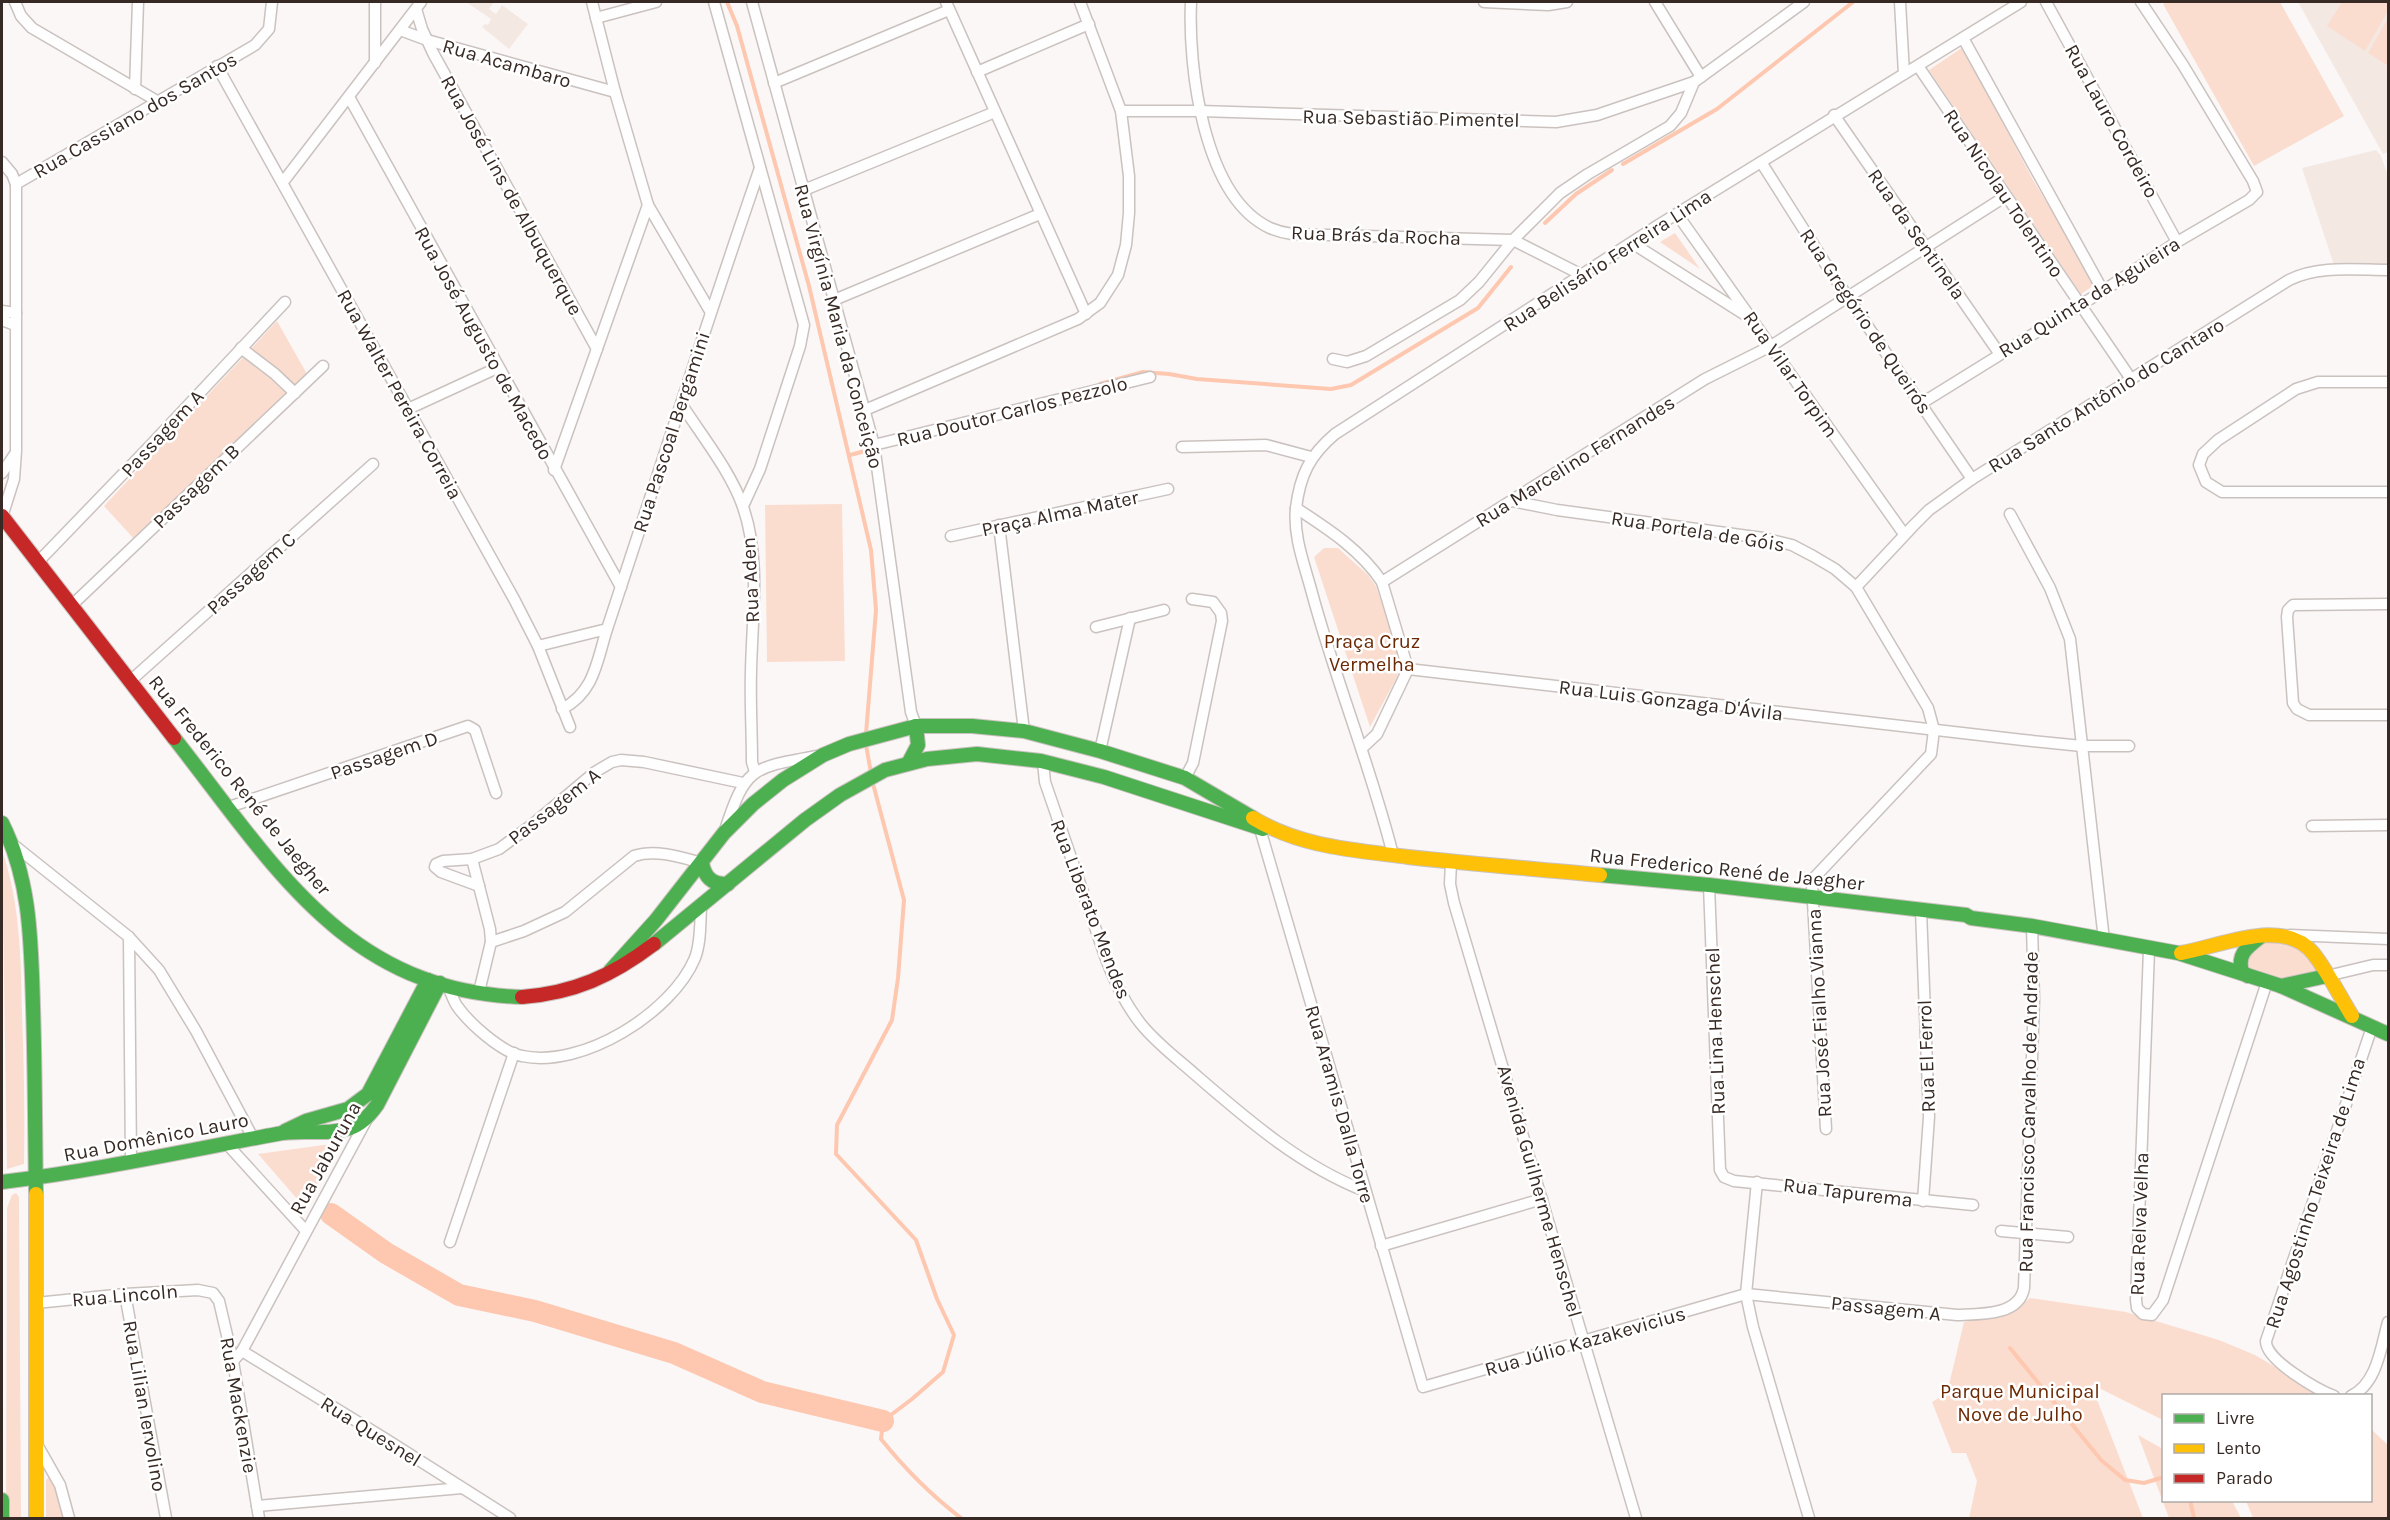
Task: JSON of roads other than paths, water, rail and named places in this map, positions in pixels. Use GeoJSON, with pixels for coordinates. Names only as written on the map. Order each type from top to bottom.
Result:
{"type":"FeatureCollection","features":[{"type":"Feature","properties":{"kind":"main road","name":"Rua Frederico René de Jaegher"},"geometry":{"type":"LineString","coordinates":[[2,517],[229,807],[297,890],[335,928],[366,951],[395,967],[439,983],[479,992],[527,996],[551,994],[572,989],[610,971],[643,953],[808,818],[861,782],[907,763],[974,754],[1043,762],[1328,847],[1451,862],[1812,896],[1966,915],[1971,918],[2032,926],[2149,950],[2178,953],[2281,986],[2388,1034]]}},
{"type":"Feature","properties":{"kind":"main road","name":"Rua Frederico René de Jaegher"},"geometry":{"type":"LineString","coordinates":[[610,971],[657,920],[724,833],[760,798],[783,780],[823,755],[870,737],[916,726],[972,726],[1024,731],[1100,751],[1185,778],[1263,826]]}},
{"type":"Feature","properties":{"kind":"main road"},"geometry":{"type":"LineString","coordinates":[[907,763],[917,751],[920,742],[916,726]]}},
{"type":"Feature","properties":{"kind":"main road"},"geometry":{"type":"LineString","coordinates":[[1165,798],[1185,778]]}},
{"type":"Feature","properties":{"kind":"main road"},"geometry":{"type":"LineString","coordinates":[[2,823],[14,846],[27,899],[30,934],[34,1018],[36,1179],[36,1518]]}},
{"type":"Feature","properties":{"kind":"main road"},"geometry":{"type":"LineString","coordinates":[[702,863],[702,869],[715,884],[729,884]]}},
{"type":"Feature","properties":{"kind":"main road","name":"Rua Frederico René de Jaegher"},"geometry":{"type":"LineString","coordinates":[[2178,953],[2261,935],[2289,935],[2307,946],[2352,1016]]}},
{"type":"Feature","properties":{"kind":"main road"},"geometry":{"type":"LineString","coordinates":[[2248,976],[2242,972],[2239,956],[2243,949],[2261,935]]}},
{"type":"Feature","properties":{"kind":"main road"},"geometry":{"type":"LineString","coordinates":[[2281,986],[2327,976]]}},
{"type":"Feature","properties":{"kind":"main road","name":"Rua Jaburuna"},"geometry":{"type":"LineString","coordinates":[[368,1094],[439,983]]}},
{"type":"Feature","properties":{"kind":"main road","name":"Rua Jaburuna"},"geometry":{"type":"LineString","coordinates":[[368,1117],[377,1105],[439,983]]}},
{"type":"Feature","properties":{"kind":"main road","name":"Rua Domênico Lauro"},"geometry":{"type":"LineString","coordinates":[[282,1133],[294,1125],[349,1110],[368,1094]]}},
{"type":"Feature","properties":{"kind":"main road","name":"Rua Domênico Lauro"},"geometry":{"type":"LineString","coordinates":[[2,1182],[36,1179],[282,1133],[336,1132],[353,1127],[368,1117]]}},
{"type":"Feature","properties":{"kind":"main road"},"geometry":{"type":"LineString","coordinates":[[2,1500],[2,1518]]}},
{"type":"Feature","properties":{"kind":"street"},"geometry":{"type":"LineString","coordinates":[[15,2],[21,16],[33,28],[158,101]]}},
{"type":"Feature","properties":{"kind":"street"},"geometry":{"type":"LineString","coordinates":[[135,89],[138,2]]}},
{"type":"Feature","properties":{"kind":"street","name":"Rua Cassiano dos Santos"},"geometry":{"type":"LineString","coordinates":[[2,517],[14,479],[16,451],[16,184],[255,45],[263,37],[272,20],[272,2]]}},
{"type":"Feature","properties":{"kind":"street"},"geometry":{"type":"LineString","coordinates":[[375,2],[375,63]]}},
{"type":"Feature","properties":{"kind":"street"},"geometry":{"type":"LineString","coordinates":[[592,2],[648,205],[710,311]]}},
{"type":"Feature","properties":{"kind":"street"},"geometry":{"type":"LineString","coordinates":[[596,18],[656,2]]}},
{"type":"Feature","properties":{"kind":"street","name":"Rua Virgínia Maria da Conceição"},"geometry":{"type":"LineString","coordinates":[[714,2],[803,317],[804,330],[760,468],[742,506]]}},
{"type":"Feature","properties":{"kind":"street","name":"Rua Virgínia Maria da Conceição"},"geometry":{"type":"LineString","coordinates":[[752,2],[874,445],[911,712],[916,726]]}},
{"type":"Feature","properties":{"kind":"street"},"geometry":{"type":"LineString","coordinates":[[865,410],[1086,314],[1110,291],[1118,275],[1126,245],[1129,176],[1121,111],[1080,2]]}},
{"type":"Feature","properties":{"kind":"street","name":"Rua Brás da Rocha"},"geometry":{"type":"LineString","coordinates":[[1191,2],[1190,49],[1200,111],[1223,179],[1251,216],[1271,229],[1292,234],[1513,240],[1582,275]]}},
{"type":"Feature","properties":{"kind":"street"},"geometry":{"type":"LineString","coordinates":[[1484,2],[1548,5],[1567,2]]}},
{"type":"Feature","properties":{"kind":"street"},"geometry":{"type":"LineString","coordinates":[[1655,2],[1698,80]]}},
{"type":"Feature","properties":{"kind":"street"},"geometry":{"type":"LineString","coordinates":[[1333,359],[1347,362],[1366,356],[1460,300],[1479,282],[1513,240],[1568,186],[1670,126],[1686,105],[1698,80],[1804,2]]}},
{"type":"Feature","properties":{"kind":"street"},"geometry":{"type":"LineString","coordinates":[[1900,2],[1904,74]]}},
{"type":"Feature","properties":{"kind":"street","name":"Rua Belisário Ferreira Lima"},"geometry":{"type":"LineString","coordinates":[[1311,457],[1335,434],[1677,214],[1833,115],[2021,2]]}},
{"type":"Feature","properties":{"kind":"street","name":"Rua Lauro Cordeiro"},"geometry":{"type":"LineString","coordinates":[[2046,2],[2177,242]]}},
{"type":"Feature","properties":{"kind":"street","name":"Rua Quinta da Aguieira"},"geometry":{"type":"LineString","coordinates":[[1922,403],[2103,291],[2177,242],[2249,200],[2257,192],[2253,181],[2183,65],[2141,2]]}},
{"type":"Feature","properties":{"kind":"street"},"geometry":{"type":"LineString","coordinates":[[283,182],[418,5]]}},
{"type":"Feature","properties":{"kind":"street","name":"Rua José Lins de Albuquerque"},"geometry":{"type":"LineString","coordinates":[[418,5],[427,40],[597,349]]}},
{"type":"Feature","properties":{"kind":"street"},"geometry":{"type":"LineString","coordinates":[[774,83],[948,6],[1086,314]]}},
{"type":"Feature","properties":{"kind":"street"},"geometry":{"type":"LineString","coordinates":[[977,72],[1089,24]]}},
{"type":"Feature","properties":{"kind":"street","name":"Rua Acambaro"},"geometry":{"type":"LineString","coordinates":[[400,30],[427,40],[615,92]]}},
{"type":"Feature","properties":{"kind":"street","name":"Rua Nicolau Tolentino"},"geometry":{"type":"LineString","coordinates":[[1963,38],[2103,291]]}},
{"type":"Feature","properties":{"kind":"street","name":"Rua Walter Pereira Correia"},"geometry":{"type":"LineString","coordinates":[[217,66],[538,646],[570,727]]}},
{"type":"Feature","properties":{"kind":"street","name":"Rua Nicolau Tolentino"},"geometry":{"type":"LineString","coordinates":[[1918,66],[2131,380]]}},
{"type":"Feature","properties":{"kind":"street","name":"Rua Sebastião Pimentel"},"geometry":{"type":"LineString","coordinates":[[1121,111],[1200,111],[1556,122],[1574,121],[1597,115],[1698,80]]}},
{"type":"Feature","properties":{"kind":"street","name":"Rua José Augusto de Macedo"},"geometry":{"type":"LineString","coordinates":[[349,98],[497,368],[621,587]]}},
{"type":"Feature","properties":{"kind":"street"},"geometry":{"type":"LineString","coordinates":[[804,190],[994,112]]}},
{"type":"Feature","properties":{"kind":"street","name":"Rua da Sentinela"},"geometry":{"type":"LineString","coordinates":[[1833,115],[1999,354]]}},
{"type":"Feature","properties":{"kind":"street"},"geometry":{"type":"LineString","coordinates":[[2,162],[12,174],[16,184]]}},
{"type":"Feature","properties":{"kind":"street","name":"Rua Gregório de Queirós"},"geometry":{"type":"LineString","coordinates":[[1761,162],[1848,298],[1972,479]]}},
{"type":"Feature","properties":{"kind":"street","name":"Rua Pascoal Bergamini"},"geometry":{"type":"LineString","coordinates":[[562,709],[575,702],[588,687],[682,405],[710,311],[760,168]]}},
{"type":"Feature","properties":{"kind":"street","name":"Rua Marcelino Fernandes"},"geometry":{"type":"LineString","coordinates":[[1383,582],[1705,379],[1771,346],[2006,196]]}},
{"type":"Feature","properties":{"kind":"street"},"geometry":{"type":"LineString","coordinates":[[554,470],[648,205]]}},
{"type":"Feature","properties":{"kind":"street"},"geometry":{"type":"LineString","coordinates":[[834,300],[1040,214]]}},
{"type":"Feature","properties":{"kind":"street","name":"Rua Vilar Torpim"},"geometry":{"type":"LineString","coordinates":[[1677,214],[1904,534]]}},
{"type":"Feature","properties":{"kind":"street"},"geometry":{"type":"LineString","coordinates":[[1632,243],[1752,319]]}},
{"type":"Feature","properties":{"kind":"street","name":"Rua Santo Antônio do Cantaro"},"geometry":{"type":"LineString","coordinates":[[1856,586],[1929,510],[1972,479],[2302,274],[2319,270],[2388,270]]}},
{"type":"Feature","properties":{"kind":"street","name":"Passagem A"},"geometry":{"type":"LineString","coordinates":[[38,562],[285,302]]}},
{"type":"Feature","properties":{"kind":"street"},"geometry":{"type":"LineString","coordinates":[[2,311],[16,313]]}},
{"type":"Feature","properties":{"kind":"street"},"geometry":{"type":"LineString","coordinates":[[2,320],[15,325]]}},
{"type":"Feature","properties":{"kind":"street"},"geometry":{"type":"LineString","coordinates":[[241,348],[275,374],[294,393]]}},
{"type":"Feature","properties":{"kind":"street","name":"Passagem B"},"geometry":{"type":"LineString","coordinates":[[71,606],[323,366]]}},
{"type":"Feature","properties":{"kind":"street"},"geometry":{"type":"LineString","coordinates":[[408,410],[497,368]]}},
{"type":"Feature","properties":{"kind":"street","name":"Rua Doutor Carlos Pezzolo"},"geometry":{"type":"LineString","coordinates":[[874,445],[1150,377]]}},
{"type":"Feature","properties":{"kind":"street"},"geometry":{"type":"LineString","coordinates":[[2388,382],[2318,382],[2302,386],[2218,440],[2203,454],[2199,465],[2206,482],[2222,492],[2388,492]]}},
{"type":"Feature","properties":{"kind":"street","name":"Rua Aden"},"geometry":{"type":"LineString","coordinates":[[682,405],[729,479],[742,506],[752,556],[752,762],[755,772]]}},
{"type":"Feature","properties":{"kind":"street"},"geometry":{"type":"LineString","coordinates":[[1182,447],[1266,445],[1311,457],[1303,477],[1296,508],[1298,541],[1393,855]]}},
{"type":"Feature","properties":{"kind":"street"},"geometry":{"type":"LineString","coordinates":[[2,473],[16,451]]}},
{"type":"Feature","properties":{"kind":"street","name":"Passagem C"},"geometry":{"type":"LineString","coordinates":[[129,682],[373,464]]}},
{"type":"Feature","properties":{"kind":"street","name":"Praça Alma Mater"},"geometry":{"type":"LineString","coordinates":[[951,536],[1168,489]]}},
{"type":"Feature","properties":{"kind":"street","name":"Rua Portela de Góis"},"geometry":{"type":"LineString","coordinates":[[1512,501],[1557,510],[1763,538],[1792,545],[1814,556],[1836,569],[1856,586],[1928,708],[1934,730]]}},
{"type":"Feature","properties":{"kind":"street"},"geometry":{"type":"LineString","coordinates":[[1296,508],[1346,543],[1370,565],[1383,582],[1408,669],[1377,734],[1362,748]]}},
{"type":"Feature","properties":{"kind":"street"},"geometry":{"type":"LineString","coordinates":[[2010,514],[2050,588],[2067,629],[2104,940]]}},
{"type":"Feature","properties":{"kind":"street"},"geometry":{"type":"LineString","coordinates":[[999,525],[1024,731]]}},
{"type":"Feature","properties":{"kind":"street"},"geometry":{"type":"LineString","coordinates":[[1185,778],[1193,762],[1222,621],[1221,613],[1213,602],[1192,598]]}},
{"type":"Feature","properties":{"kind":"street"},"geometry":{"type":"LineString","coordinates":[[2388,604],[2293,605],[2288,610],[2287,617],[2293,703],[2297,709],[2309,715],[2388,715]]}},
{"type":"Feature","properties":{"kind":"street"},"geometry":{"type":"LineString","coordinates":[[1096,627],[1164,610]]}},
{"type":"Feature","properties":{"kind":"street"},"geometry":{"type":"LineString","coordinates":[[1100,751],[1130,618]]}},
{"type":"Feature","properties":{"kind":"street"},"geometry":{"type":"LineString","coordinates":[[538,646],[607,628]]}},
{"type":"Feature","properties":{"kind":"street","name":"Rua Luis Gonzaga D'Ávila"},"geometry":{"type":"LineString","coordinates":[[1408,669],[2082,746],[2129,746]]}},
{"type":"Feature","properties":{"kind":"street","name":"Passagem D"},"geometry":{"type":"LineString","coordinates":[[229,807],[468,726],[475,730],[496,793]]}},
{"type":"Feature","properties":{"kind":"street"},"geometry":{"type":"LineString","coordinates":[[1812,896],[1814,878],[1931,754],[1934,730]]}},
{"type":"Feature","properties":{"kind":"street","name":"Rua Frederico René de Jaegher"},"geometry":{"type":"LineString","coordinates":[[724,833],[743,783],[755,772],[772,765],[823,755]]}},
{"type":"Feature","properties":{"kind":"street","name":"Passagem A"},"geometry":{"type":"LineString","coordinates":[[479,886],[441,872],[435,867],[436,864],[442,861],[472,859],[499,849],[595,772],[612,762],[621,760],[644,762],[743,783]]}},
{"type":"Feature","properties":{"kind":"street","name":"Rua Liberato Mendes"},"geometry":{"type":"LineString","coordinates":[[1043,762],[1045,782],[1106,959],[1116,985],[1141,1024],[1162,1047],[1271,1138],[1327,1173],[1365,1191]]}},
{"type":"Feature","properties":{"kind":"street"},"geometry":{"type":"LineString","coordinates":[[2312,826],[2388,825]]}},
{"type":"Feature","properties":{"kind":"street","name":"Rua Aramis Dalla Torre"},"geometry":{"type":"LineString","coordinates":[[1263,826],[1365,1191],[1423,1387]]}},
{"type":"Feature","properties":{"kind":"street"},"geometry":{"type":"LineString","coordinates":[[14,846],[129,937],[159,970],[196,1031],[253,1138]]}},
{"type":"Feature","properties":{"kind":"street"},"geometry":{"type":"LineString","coordinates":[[491,942],[524,931],[565,912],[633,856],[643,853],[664,854],[702,863]]}},
{"type":"Feature","properties":{"kind":"street"},"geometry":{"type":"LineString","coordinates":[[472,859],[490,929],[491,942],[479,992]]}},
{"type":"Feature","properties":{"kind":"street","name":"Avenida Guilherme Henschel"},"geometry":{"type":"LineString","coordinates":[[1451,862],[1450,884],[1454,903],[1636,1518]]}},
{"type":"Feature","properties":{"kind":"street","name":"Rua Lina Henschel"},"geometry":{"type":"LineString","coordinates":[[1708,885],[1720,1170],[1724,1177]]}},
{"type":"Feature","properties":{"kind":"street","name":"Rua José Fialho Vianna"},"geometry":{"type":"LineString","coordinates":[[1812,896],[1826,1129]]}},
{"type":"Feature","properties":{"kind":"street"},"geometry":{"type":"LineString","coordinates":[[439,983],[474,1025],[514,1053],[547,1058],[566,1056],[591,1048],[646,1018],[689,969],[699,944],[700,908]]}},
{"type":"Feature","properties":{"kind":"street","name":"Rua El Ferrol"},"geometry":{"type":"LineString","coordinates":[[1921,910],[1929,1117],[1923,1201]]}},
{"type":"Feature","properties":{"kind":"street","name":"Rua Francisco Carvalho de Andrade"},"geometry":{"type":"LineString","coordinates":[[2021,1298],[2024,1288],[2033,1010],[2032,926]]}},
{"type":"Feature","properties":{"kind":"street"},"geometry":{"type":"LineString","coordinates":[[2289,935],[2388,939]]}},
{"type":"Feature","properties":{"kind":"street"},"geometry":{"type":"LineString","coordinates":[[129,937],[131,1162]]}},
{"type":"Feature","properties":{"kind":"street","name":"Rua Relva Velha"},"geometry":{"type":"LineString","coordinates":[[2149,950],[2137,1247],[2136,1300],[2137,1308],[2142,1314],[2151,1315],[2163,1300],[2267,982]]}},
{"type":"Feature","properties":{"kind":"street"},"geometry":{"type":"LineString","coordinates":[[2327,976],[2373,965],[2388,965]]}},
{"type":"Feature","properties":{"kind":"street","name":"Rua Agostinho Teixeira de Lima"},"geometry":{"type":"LineString","coordinates":[[2332,1394],[2303,1380],[2272,1356],[2266,1346],[2266,1341],[2372,1027]]}},
{"type":"Feature","properties":{"kind":"street"},"geometry":{"type":"LineString","coordinates":[[450,1242],[514,1053]]}},
{"type":"Feature","properties":{"kind":"street","name":"Rua Jaburuna"},"geometry":{"type":"LineString","coordinates":[[242,1352],[368,1117]]}},
{"type":"Feature","properties":{"kind":"street"},"geometry":{"type":"LineString","coordinates":[[226,1143],[306,1231]]}},
{"type":"Feature","properties":{"kind":"street","name":"Rua Tapurema"},"geometry":{"type":"LineString","coordinates":[[1724,1177],[1734,1181],[1923,1201],[1973,1204]]}},
{"type":"Feature","properties":{"kind":"street"},"geometry":{"type":"LineString","coordinates":[[1757,1182],[1746,1294],[1753,1328],[1809,1518]]}},
{"type":"Feature","properties":{"kind":"street"},"geometry":{"type":"LineString","coordinates":[[1382,1246],[1542,1199]]}},
{"type":"Feature","properties":{"kind":"street"},"geometry":{"type":"LineString","coordinates":[[2001,1231],[2068,1236]]}},
{"type":"Feature","properties":{"kind":"street","name":"Rua Lincoln"},"geometry":{"type":"LineString","coordinates":[[36,1304],[125,1294],[198,1290],[213,1293]]}},
{"type":"Feature","properties":{"kind":"street","name":"Rua Mackenzie"},"geometry":{"type":"LineString","coordinates":[[213,1293],[219,1301],[233,1361],[259,1518]]}},
{"type":"Feature","properties":{"kind":"street","name":"Rua Lilian Iervolino"},"geometry":{"type":"LineString","coordinates":[[125,1294],[166,1518]]}},
{"type":"Feature","properties":{"kind":"street","name":"Passagem A"},"geometry":{"type":"LineString","coordinates":[[1746,1294],[1958,1315],[2007,1309],[2021,1298]]}},
{"type":"Feature","properties":{"kind":"street","name":"Rua Júlio Kazakevicius"},"geometry":{"type":"LineString","coordinates":[[1423,1387],[1746,1294]]}},
{"type":"Feature","properties":{"kind":"street"},"geometry":{"type":"LineString","coordinates":[[2353,1394],[2360,1391],[2370,1378],[2388,1322]]}},
{"type":"Feature","properties":{"kind":"street"},"geometry":{"type":"LineString","coordinates":[[233,1361],[242,1352]]}},
{"type":"Feature","properties":{"kind":"street","name":"Rua Quesnel"},"geometry":{"type":"LineString","coordinates":[[242,1352],[510,1518]]}},
{"type":"Feature","properties":{"kind":"street"},"geometry":{"type":"LineString","coordinates":[[37,1445],[60,1485],[69,1518]]}},
{"type":"Feature","properties":{"kind":"street"},"geometry":{"type":"LineString","coordinates":[[257,1506],[462,1488]]}},
{"type":"Feature","properties":{"kind":"waterway"},"geometry":{"type":"LineString","coordinates":[[727,2],[737,26],[809,286],[871,550],[876,610],[866,734]]}},
{"type":"Feature","properties":{"kind":"waterway"},"geometry":{"type":"LineString","coordinates":[[1623,164],[1717,109],[1853,2]]}},
{"type":"Feature","properties":{"kind":"waterway"},"geometry":{"type":"LineString","coordinates":[[1545,223],[1576,194],[1612,170]]}},
{"type":"Feature","properties":{"kind":"waterway"},"geometry":{"type":"LineString","coordinates":[[1100,384],[1143,372],[1197,379],[1331,389],[1351,385],[1478,308],[1511,267]]}},
{"type":"Feature","properties":{"kind":"waterway"},"geometry":{"type":"LineString","coordinates":[[850,455],[873,449]]}},
{"type":"Feature","properties":{"kind":"waterway"},"geometry":{"type":"LineString","coordinates":[[866,745],[871,773]]}},
{"type":"Feature","properties":{"kind":"waterway"},"geometry":{"type":"LineString","coordinates":[[872,780],[904,900],[898,978],[892,1020],[837,1125],[836,1154],[916,1240],[937,1299],[954,1335],[943,1372],[883,1421],[881,1439],[919,1481],[961,1518]]}},
{"type":"Feature","properties":{"kind":"waterway"},"geometry":{"type":"LineString","coordinates":[[331,1214],[386,1253],[459,1295],[535,1311],[674,1353],[762,1392],[883,1421]]}},
{"type":"Feature","properties":{"kind":"waterway"},"geometry":{"type":"LineString","coordinates":[[2010,1348],[2101,1460],[2125,1480],[2144,1483],[2162,1478]]}},
{"type":"Feature","properties":{"kind":"waterway"},"geometry":{"type":"LineString","coordinates":[[2190,1502],[2194,1518]]}},
{"type":"Feature","properties":{"kind":"park label","name":"Praça Cruz Vermelha"},"geometry":{"type":"Point","coordinates":[1372,652]}},
{"type":"Feature","properties":{"kind":"park label","name":"Parque Municipal Nove de Julho"},"geometry":{"type":"Point","coordinates":[2020,1402]}}]}
